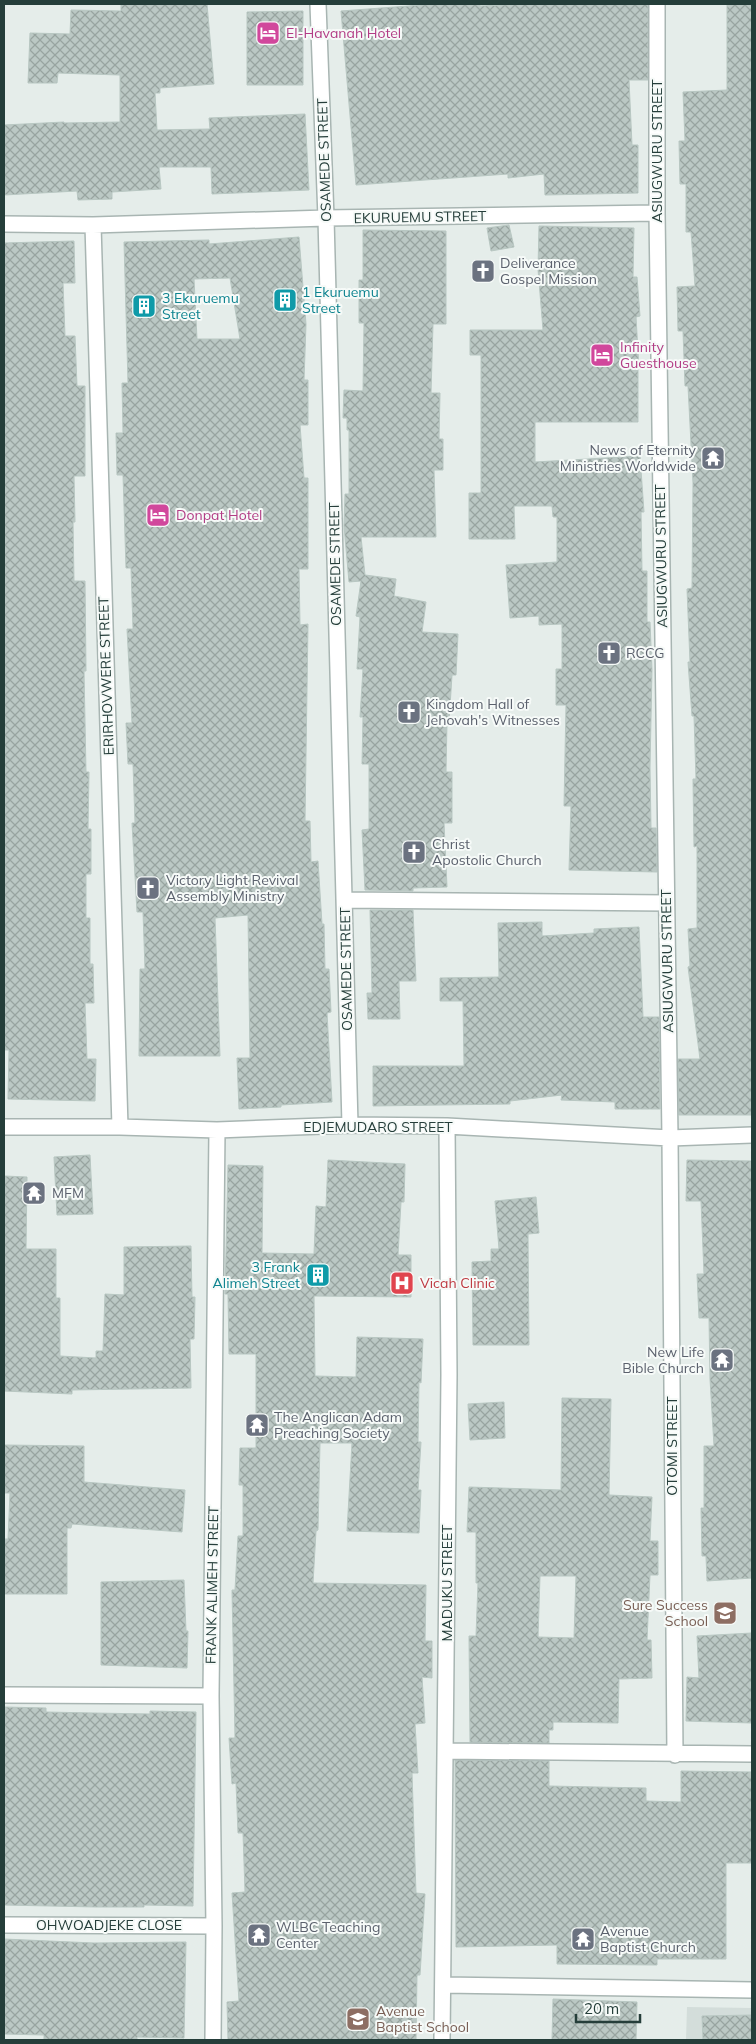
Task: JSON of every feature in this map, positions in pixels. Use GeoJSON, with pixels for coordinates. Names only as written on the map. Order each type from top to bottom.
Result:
{"type":"FeatureCollection","features":[{"type":"Feature","properties":{"kind":"street","name":"OSAMEDE STREET"},"geometry":{"type":"LineString","coordinates":[[318,4],[326,218],[350,1125]]}},
{"type":"Feature","properties":{"kind":"street","name":"ASIUGWURU STREET"},"geometry":{"type":"LineString","coordinates":[[657,4],[656,213],[670,1138]]}},
{"type":"Feature","properties":{"kind":"street","name":"EKURUEMU STREET"},"geometry":{"type":"LineString","coordinates":[[4,224],[94,225],[326,218],[656,213]]}},
{"type":"Feature","properties":{"kind":"street","name":"ERIRHOVWERE STREET"},"geometry":{"type":"LineString","coordinates":[[94,225],[120,1127]]}},
{"type":"Feature","properties":{"kind":"street"},"geometry":{"type":"LineString","coordinates":[[344,900],[666,903]]}},
{"type":"Feature","properties":{"kind":"street","name":"EDJEMUDARO STREET"},"geometry":{"type":"LineString","coordinates":[[4,1127],[120,1127],[217,1130],[350,1125],[446,1126],[670,1138],[752,1135]]}},
{"type":"Feature","properties":{"kind":"street","name":"MADUKU STREET"},"geometry":{"type":"LineString","coordinates":[[442,2040],[449,1385],[446,1126]]}},
{"type":"Feature","properties":{"kind":"street","name":"FRANK ALIMEH STREET"},"geometry":{"type":"LineString","coordinates":[[212,2040],[214,1926],[211,1696],[217,1130]]}},
{"type":"Feature","properties":{"kind":"street","name":"OTOMI STREET"},"geometry":{"type":"LineString","coordinates":[[670,1138],[675,1754]]}},
{"type":"Feature","properties":{"kind":"street"},"geometry":{"type":"LineString","coordinates":[[4,1695],[211,1696]]}},
{"type":"Feature","properties":{"kind":"street"},"geometry":{"type":"LineString","coordinates":[[446,1751],[752,1754]]}},
{"type":"Feature","properties":{"kind":"street","name":"OHWOADJEKE CLOSE"},"geometry":{"type":"LineString","coordinates":[[4,1925],[214,1926]]}},
{"type":"Feature","properties":{"kind":"street"},"geometry":{"type":"LineString","coordinates":[[443,1985],[752,1990]]}},
{"type":"Feature","properties":{"kind":"shaded area"},"geometry":{"type":"Polygon","coordinates":[[[687,2007],[752,2008],[752,2040],[686,2040],[687,2007]]]}},
{"type":"Feature","properties":{"kind":"building"},"geometry":{"type":"Polygon","coordinates":[[[121,4],[207,4],[214,84],[160,88],[160,93],[155,93],[157,130],[210,129],[209,118],[305,114],[309,190],[212,194],[211,167],[159,167],[161,189],[112,192],[112,199],[78,200],[77,191],[4,195],[4,125],[120,122],[120,75],[58,73],[57,83],[28,83],[30,33],[70,34],[71,10],[121,11],[121,4]]]}},
{"type":"Feature","properties":{"kind":"building"},"geometry":{"type":"Polygon","coordinates":[[[435,4],[480,4],[480,6],[648,4],[648,80],[629,80],[632,145],[638,145],[638,193],[545,195],[544,174],[508,178],[508,174],[356,185],[341,11],[435,4]]]}},
{"type":"Feature","properties":{"kind":"building"},"geometry":{"type":"Polygon","coordinates":[[[727,4],[752,4],[752,1115],[679,1115],[678,1059],[700,1059],[688,967],[690,966],[688,929],[697,928],[697,846],[694,847],[693,779],[696,779],[694,716],[692,716],[688,662],[690,662],[687,589],[692,588],[693,483],[688,386],[685,386],[683,331],[678,331],[677,287],[695,286],[691,232],[686,232],[686,184],[680,184],[679,141],[685,141],[683,92],[727,90],[727,4]]]}},
{"type":"Feature","properties":{"kind":"building"},"geometry":{"type":"Polygon","coordinates":[[[303,11],[303,85],[247,85],[247,12],[303,11]]]}},
{"type":"Feature","properties":{"kind":"building"},"geometry":{"type":"Polygon","coordinates":[[[509,225],[514,247],[491,251],[487,228],[509,225]]]}},
{"type":"Feature","properties":{"kind":"building"},"geometry":{"type":"Polygon","coordinates":[[[539,226],[634,228],[633,277],[637,277],[640,316],[636,317],[639,369],[638,422],[535,422],[535,462],[640,456],[644,512],[641,512],[642,571],[647,571],[647,622],[650,622],[652,670],[651,828],[656,828],[657,872],[569,870],[571,806],[564,806],[566,705],[556,705],[556,669],[562,669],[562,624],[539,625],[539,616],[510,618],[506,565],[557,562],[557,517],[553,517],[552,506],[514,506],[515,539],[469,539],[469,493],[481,493],[481,355],[470,355],[470,330],[543,330],[538,269],[539,226]]]}},
{"type":"Feature","properties":{"kind":"building"},"geometry":{"type":"Polygon","coordinates":[[[363,230],[446,231],[446,324],[433,324],[431,393],[440,393],[439,439],[443,439],[443,470],[434,470],[436,537],[361,537],[365,575],[396,579],[394,596],[426,602],[422,632],[458,634],[456,675],[452,675],[449,722],[447,722],[446,772],[452,772],[452,823],[444,823],[447,887],[413,888],[413,891],[365,890],[362,830],[369,829],[369,764],[362,764],[363,717],[360,717],[363,669],[357,669],[360,617],[356,616],[361,581],[349,582],[344,526],[345,494],[349,494],[349,430],[347,430],[347,418],[343,418],[344,390],[363,391],[364,323],[359,323],[359,280],[363,280],[363,230]]]}},
{"type":"Feature","properties":{"kind":"building"},"geometry":{"type":"Polygon","coordinates":[[[299,237],[306,324],[304,380],[308,380],[308,425],[300,425],[304,478],[308,478],[308,569],[299,569],[300,625],[308,624],[305,821],[310,821],[311,862],[318,861],[322,924],[324,924],[325,969],[329,969],[331,1012],[327,1013],[332,1102],[239,1109],[237,1058],[250,1058],[248,915],[215,918],[220,1056],[139,1056],[140,969],[145,969],[143,912],[137,912],[132,823],[135,823],[133,764],[128,764],[126,723],[132,723],[127,629],[133,629],[131,568],[126,568],[123,475],[117,475],[116,433],[123,433],[122,383],[128,383],[124,242],[209,240],[209,244],[299,237]],[[230,278],[194,279],[197,339],[240,339],[230,278]]]}},
{"type":"Feature","properties":{"kind":"building"},"geometry":{"type":"Polygon","coordinates":[[[74,241],[75,283],[63,283],[65,336],[75,336],[77,386],[85,386],[85,476],[74,476],[75,522],[73,522],[74,581],[85,581],[86,772],[89,772],[88,829],[91,829],[91,874],[86,874],[86,918],[90,918],[90,964],[93,964],[94,1003],[85,1003],[87,1059],[96,1059],[95,1101],[8,1099],[9,1050],[4,1050],[4,243],[74,241]]]}},
{"type":"Feature","properties":{"kind":"building"},"geometry":{"type":"Polygon","coordinates":[[[370,910],[413,910],[416,981],[399,981],[400,1019],[368,1019],[367,993],[372,993],[370,910]]]}},
{"type":"Feature","properties":{"kind":"building"},"geometry":{"type":"Polygon","coordinates":[[[542,922],[542,936],[594,933],[594,929],[639,927],[643,1017],[659,1017],[660,1109],[615,1109],[615,1102],[561,1100],[562,1095],[510,1101],[510,1104],[373,1106],[373,1066],[464,1066],[463,1001],[440,1001],[440,978],[499,977],[498,923],[542,922]]]}},
{"type":"Feature","properties":{"kind":"building"},"geometry":{"type":"Polygon","coordinates":[[[90,1155],[93,1214],[57,1215],[54,1157],[90,1155]]]}},
{"type":"Feature","properties":{"kind":"building"},"geometry":{"type":"Polygon","coordinates":[[[328,1160],[405,1164],[404,1202],[401,1202],[398,1255],[411,1255],[411,1297],[314,1296],[315,1376],[356,1377],[357,1337],[423,1339],[421,1383],[419,1382],[418,1442],[421,1442],[418,1490],[421,1490],[419,1533],[347,1531],[352,1443],[320,1443],[318,1530],[316,1531],[313,1583],[426,1585],[425,1641],[432,1641],[432,1678],[422,1677],[425,1723],[415,1724],[418,1773],[412,1773],[416,1893],[425,1894],[420,1975],[417,1975],[416,2040],[228,2040],[227,2002],[239,2001],[232,1893],[245,1892],[243,1833],[238,1833],[236,1783],[232,1784],[229,1738],[235,1738],[232,1590],[235,1590],[238,1536],[243,1536],[243,1485],[239,1485],[240,1448],[256,1448],[256,1354],[229,1354],[228,1294],[225,1294],[228,1165],[263,1166],[262,1253],[314,1254],[316,1206],[326,1207],[328,1160]]]}},
{"type":"Feature","properties":{"kind":"building"},"geometry":{"type":"Polygon","coordinates":[[[687,1160],[752,1161],[752,1578],[707,1581],[706,1556],[702,1556],[701,1508],[704,1508],[704,1446],[714,1446],[709,1318],[699,1318],[697,1274],[704,1274],[701,1201],[686,1201],[687,1160]]]}},
{"type":"Feature","properties":{"kind":"building"},"geometry":{"type":"Polygon","coordinates":[[[4,1176],[27,1177],[26,1249],[56,1249],[56,1298],[60,1298],[60,1356],[96,1358],[96,1351],[103,1351],[105,1294],[124,1295],[124,1247],[191,1246],[192,1297],[195,1297],[194,1339],[190,1339],[191,1388],[72,1390],[72,1394],[4,1391],[4,1176]]]}},
{"type":"Feature","properties":{"kind":"building"},"geometry":{"type":"Polygon","coordinates":[[[536,1197],[539,1233],[528,1234],[529,1345],[473,1345],[472,1262],[491,1261],[491,1249],[499,1249],[495,1201],[536,1197]]]}},
{"type":"Feature","properties":{"kind":"building"},"geometry":{"type":"Polygon","coordinates":[[[562,1398],[611,1399],[609,1495],[652,1497],[650,1541],[658,1541],[658,1575],[650,1575],[647,1640],[651,1640],[652,1678],[619,1679],[618,1723],[553,1722],[553,1730],[549,1730],[549,1743],[470,1742],[469,1636],[476,1636],[478,1583],[476,1583],[476,1532],[467,1532],[469,1487],[561,1490],[562,1398]],[[540,1576],[538,1637],[574,1638],[576,1576],[540,1576]]]}},
{"type":"Feature","properties":{"kind":"building"},"geometry":{"type":"Polygon","coordinates":[[[504,1402],[505,1438],[470,1440],[468,1404],[504,1402]]]}},
{"type":"Feature","properties":{"kind":"building"},"geometry":{"type":"Polygon","coordinates":[[[4,1445],[84,1446],[84,1482],[185,1490],[182,1532],[72,1524],[71,1528],[67,1528],[67,1594],[4,1594],[4,1539],[8,1539],[10,1493],[4,1493],[4,1445]]]}},
{"type":"Feature","properties":{"kind":"building"},"geometry":{"type":"Polygon","coordinates":[[[184,1580],[186,1631],[188,1631],[187,1668],[101,1665],[101,1582],[184,1580]]]}},
{"type":"Feature","properties":{"kind":"building"},"geometry":{"type":"Polygon","coordinates":[[[752,1633],[752,1723],[686,1721],[687,1677],[699,1678],[697,1636],[752,1633]]]}},
{"type":"Feature","properties":{"kind":"building"},"geometry":{"type":"Polygon","coordinates":[[[4,1707],[46,1708],[46,1712],[150,1714],[150,1711],[196,1712],[193,1906],[144,1905],[144,1907],[96,1907],[4,1905],[4,1707]]]}},
{"type":"Feature","properties":{"kind":"building"},"geometry":{"type":"Polygon","coordinates":[[[455,1760],[549,1761],[549,1786],[646,1788],[646,1801],[681,1802],[681,1771],[752,1772],[752,1863],[726,1863],[726,1959],[657,1959],[657,1965],[557,1964],[557,1945],[456,1947],[455,1760]]]}},
{"type":"Feature","properties":{"kind":"building"},"geometry":{"type":"Polygon","coordinates":[[[4,1939],[94,1943],[186,1942],[184,2038],[137,2037],[137,2040],[44,2040],[44,2035],[4,2034],[4,1939]]]}},
{"type":"Feature","properties":{"kind":"building"},"geometry":{"type":"Polygon","coordinates":[[[553,1999],[637,2002],[636,2040],[552,2040],[553,1999]]]}},
{"type":"Feature","properties":{"kind":"building"},"geometry":{"type":"Polygon","coordinates":[[[752,2015],[752,2040],[703,2040],[702,2016],[752,2015]]]}},
{"type":"Feature","properties":{"kind":"place","name":"El-Havanah Hotel"},"geometry":{"type":"Point","coordinates":[268,33]}},
{"type":"Feature","properties":{"kind":"place","name":"Deliverance Gospel Mission"},"geometry":{"type":"Point","coordinates":[483,271]}},
{"type":"Feature","properties":{"kind":"place","name":"1 Ekuruemu Street"},"geometry":{"type":"Point","coordinates":[285,300]}},
{"type":"Feature","properties":{"kind":"place","name":"3 Ekuruemu Street"},"geometry":{"type":"Point","coordinates":[144,306]}},
{"type":"Feature","properties":{"kind":"place","name":"Infinity Guesthouse"},"geometry":{"type":"Point","coordinates":[602,355]}},
{"type":"Feature","properties":{"kind":"place","name":"News of Eternity Ministries Worldwide"},"geometry":{"type":"Point","coordinates":[713,458]}},
{"type":"Feature","properties":{"kind":"place","name":"Donpat Hotel"},"geometry":{"type":"Point","coordinates":[158,515]}},
{"type":"Feature","properties":{"kind":"place","name":"RCCG"},"geometry":{"type":"Point","coordinates":[609,653]}},
{"type":"Feature","properties":{"kind":"place","name":"Kingdom Hall of Jehovah's Witnesses"},"geometry":{"type":"Point","coordinates":[409,712]}},
{"type":"Feature","properties":{"kind":"place","name":"Christ Apostolic Church"},"geometry":{"type":"Point","coordinates":[414,852]}},
{"type":"Feature","properties":{"kind":"place","name":"Victory Light Revival Assembly Ministry"},"geometry":{"type":"Point","coordinates":[148,888]}},
{"type":"Feature","properties":{"kind":"place","name":"MFM"},"geometry":{"type":"Point","coordinates":[34,1193]}},
{"type":"Feature","properties":{"kind":"place","name":"3 Frank Alimeh Street"},"geometry":{"type":"Point","coordinates":[318,1275]}},
{"type":"Feature","properties":{"kind":"place","name":"Vicah Clinic"},"geometry":{"type":"Point","coordinates":[402,1283]}},
{"type":"Feature","properties":{"kind":"place","name":"New Life Bible Church"},"geometry":{"type":"Point","coordinates":[722,1360]}},
{"type":"Feature","properties":{"kind":"place","name":"The Anglican Adam Preaching Society"},"geometry":{"type":"Point","coordinates":[257,1425]}},
{"type":"Feature","properties":{"kind":"place","name":"Sure Success School"},"geometry":{"type":"Point","coordinates":[725,1613]}},
{"type":"Feature","properties":{"kind":"place","name":"WLBC Teaching Center"},"geometry":{"type":"Point","coordinates":[259,1935]}},
{"type":"Feature","properties":{"kind":"place","name":"Avenue Baptist Church"},"geometry":{"type":"Point","coordinates":[583,1939]}},
{"type":"Feature","properties":{"kind":"place","name":"Avenue Baptist School"},"geometry":{"type":"Point","coordinates":[358,2019]}}]}
